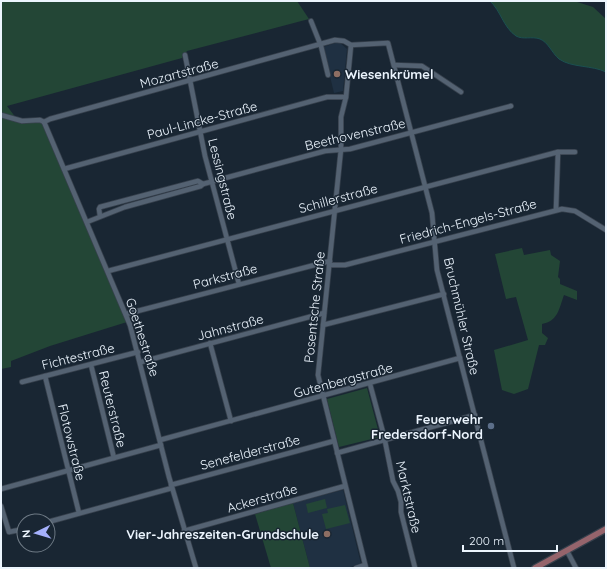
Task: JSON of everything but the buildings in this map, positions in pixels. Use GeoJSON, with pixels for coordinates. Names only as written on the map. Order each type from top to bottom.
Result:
{"type":"FeatureCollection","features":[{"type":"Feature","properties":{"kind":"main road"},"geometry":{"type":"LineString","coordinates":[[535,568],[606,529]]}},
{"type":"Feature","properties":{"kind":"street"},"geometry":{"type":"LineString","coordinates":[[311,21],[321,46],[328,75]]}},
{"type":"Feature","properties":{"kind":"street","name":"Bruchmühler Straße"},"geometry":{"type":"LineString","coordinates":[[321,46],[340,40],[351,45],[388,44],[432,213],[437,265],[514,568]]}},
{"type":"Feature","properties":{"kind":"street","name":"Posentsche Straße"},"geometry":{"type":"LineString","coordinates":[[351,45],[346,97],[342,117],[342,149],[318,375],[365,567]]}},
{"type":"Feature","properties":{"kind":"street","name":"Mozartstraße"},"geometry":{"type":"LineString","coordinates":[[44,122],[50,119],[321,46]]}},
{"type":"Feature","properties":{"kind":"street","name":"Lessingstraße"},"geometry":{"type":"LineString","coordinates":[[185,55],[212,182],[239,284]]}},
{"type":"Feature","properties":{"kind":"street"},"geometry":{"type":"LineString","coordinates":[[394,65],[422,66],[461,92]]}},
{"type":"Feature","properties":{"kind":"street","name":"Paul-Lincke-Straße"},"geometry":{"type":"LineString","coordinates":[[64,168],[327,97],[346,97]]}},
{"type":"Feature","properties":{"kind":"street","name":"Beethovenstraße"},"geometry":{"type":"LineString","coordinates":[[87,222],[125,207],[201,186],[203,184],[325,151],[350,149],[511,106]]}},
{"type":"Feature","properties":{"kind":"street"},"geometry":{"type":"LineString","coordinates":[[1,114],[22,121],[40,120],[44,122]]}},
{"type":"Feature","properties":{"kind":"street","name":"Goethestraße"},"geometry":{"type":"LineString","coordinates":[[44,122],[126,314],[141,362],[171,486],[196,568]]}},
{"type":"Feature","properties":{"kind":"street","name":"Schillerstraße"},"geometry":{"type":"LineString","coordinates":[[108,271],[558,152],[575,152]]}},
{"type":"Feature","properties":{"kind":"street","name":"Friedrich-Engels-Straße"},"geometry":{"type":"LineString","coordinates":[[329,263],[345,265],[556,210],[558,152]]}},
{"type":"Feature","properties":{"kind":"street","name":"Beethovenstraße"},"geometry":{"type":"LineString","coordinates":[[100,216],[100,207],[198,181],[203,184]]}},
{"type":"Feature","properties":{"kind":"street"},"geometry":{"type":"LineString","coordinates":[[556,210],[575,211],[606,230]]}},
{"type":"Feature","properties":{"kind":"street","name":"Parkstraße"},"geometry":{"type":"LineString","coordinates":[[126,314],[239,284],[329,263]]}},
{"type":"Feature","properties":{"kind":"street"},"geometry":{"type":"LineString","coordinates":[[323,325],[444,294]]}},
{"type":"Feature","properties":{"kind":"street","name":"Jahnstraße"},"geometry":{"type":"LineString","coordinates":[[141,362],[324,314]]}},
{"type":"Feature","properties":{"kind":"street"},"geometry":{"type":"LineString","coordinates":[[210,343],[231,421]]}},
{"type":"Feature","properties":{"kind":"street","name":"Fichtestraße"},"geometry":{"type":"LineString","coordinates":[[22,382],[138,352]]}},
{"type":"Feature","properties":{"kind":"street","name":"Gutenbergstraße"},"geometry":{"type":"LineString","coordinates":[[1,489],[114,458],[231,421],[460,358]]}},
{"type":"Feature","properties":{"kind":"street","name":"Reuterstraße"},"geometry":{"type":"LineString","coordinates":[[90,365],[114,458]]}},
{"type":"Feature","properties":{"kind":"street","name":"Flotowstraße"},"geometry":{"type":"LineString","coordinates":[[45,376],[67,471],[79,513]]}},
{"type":"Feature","properties":{"kind":"street","name":"Marktstraße"},"geometry":{"type":"LineString","coordinates":[[370,384],[393,481],[398,488],[401,502],[401,512],[415,568]]}},
{"type":"Feature","properties":{"kind":"street"},"geometry":{"type":"LineString","coordinates":[[337,453],[475,415]]}},
{"type":"Feature","properties":{"kind":"street","name":"Senefelderstraße"},"geometry":{"type":"LineString","coordinates":[[56,520],[334,441]]}},
{"type":"Feature","properties":{"kind":"street","name":"Ackerstraße"},"geometry":{"type":"LineString","coordinates":[[184,531],[346,486]]}},
{"type":"Feature","properties":{"kind":"street"},"geometry":{"type":"LineString","coordinates":[[1,506],[9,532],[16,531]]}},
{"type":"Feature","properties":{"kind":"street"},"geometry":{"type":"LineString","coordinates":[[567,551],[576,568]]}},
{"type":"Feature","properties":{"kind":"street"},"geometry":{"type":"LineString","coordinates":[[356,568],[365,567]]}},
{"type":"Feature","properties":{"kind":"shaded area","name":"Wiesenkrümel"},"geometry":{"type":"Polygon","coordinates":[[[339,42],[347,49],[343,91],[334,93],[323,47],[339,42]]]}},
{"type":"Feature","properties":{"kind":"shaded area","name":"Vier-Jahreszeiten-Grundschule"},"geometry":{"type":"Polygon","coordinates":[[[343,490],[361,564],[347,568],[310,568],[293,503],[343,490]]]}},
{"type":"Feature","properties":{"kind":"green space"},"geometry":{"type":"Polygon","coordinates":[[[1,1],[297,1],[309,19],[187,51],[182,58],[7,106],[19,122],[42,122],[127,322],[50,346],[11,361],[11,367],[1,369],[1,1]]]}},
{"type":"Feature","properties":{"kind":"green space"},"geometry":{"type":"Polygon","coordinates":[[[490,1],[574,1],[593,7],[606,19],[606,72],[595,68],[564,62],[557,57],[543,40],[516,36],[508,28],[497,9],[490,1]]]}},
{"type":"Feature","properties":{"kind":"green space"},"geometry":{"type":"Polygon","coordinates":[[[522,248],[524,255],[550,250],[551,255],[560,261],[558,277],[560,279],[560,284],[577,291],[577,300],[564,295],[555,317],[542,324],[542,333],[548,338],[545,345],[539,345],[528,389],[514,394],[502,390],[494,350],[528,340],[516,297],[506,299],[495,254],[522,248]]]}},
{"type":"Feature","properties":{"kind":"green space"},"geometry":{"type":"Polygon","coordinates":[[[367,388],[380,437],[339,447],[327,399],[367,388]]]}},
{"type":"Feature","properties":{"kind":"green space"},"geometry":{"type":"Polygon","coordinates":[[[325,499],[327,508],[308,513],[306,504],[325,499]]]}},
{"type":"Feature","properties":{"kind":"green space"},"geometry":{"type":"Polygon","coordinates":[[[293,503],[310,568],[271,568],[255,514],[293,503]]]}},
{"type":"Feature","properties":{"kind":"green space"},"geometry":{"type":"Polygon","coordinates":[[[345,505],[350,523],[326,529],[322,514],[328,513],[327,509],[345,505]]]}},
{"type":"Feature","properties":{"kind":"waterway"},"geometry":{"type":"LineString","coordinates":[[490,1],[497,9],[508,28],[516,36],[543,40],[557,57],[564,62],[595,68],[606,72]]}},
{"type":"Feature","properties":{"kind":"place","name":"Wiesenkrümel"},"geometry":{"type":"Point","coordinates":[337,74]}},
{"type":"Feature","properties":{"kind":"place","name":"Feuerwehr Fredersdorf-Nord"},"geometry":{"type":"Point","coordinates":[491,426]}},
{"type":"Feature","properties":{"kind":"place","name":"Vier-Jahreszeiten-Grundschule"},"geometry":{"type":"Point","coordinates":[327,534]}}]}
